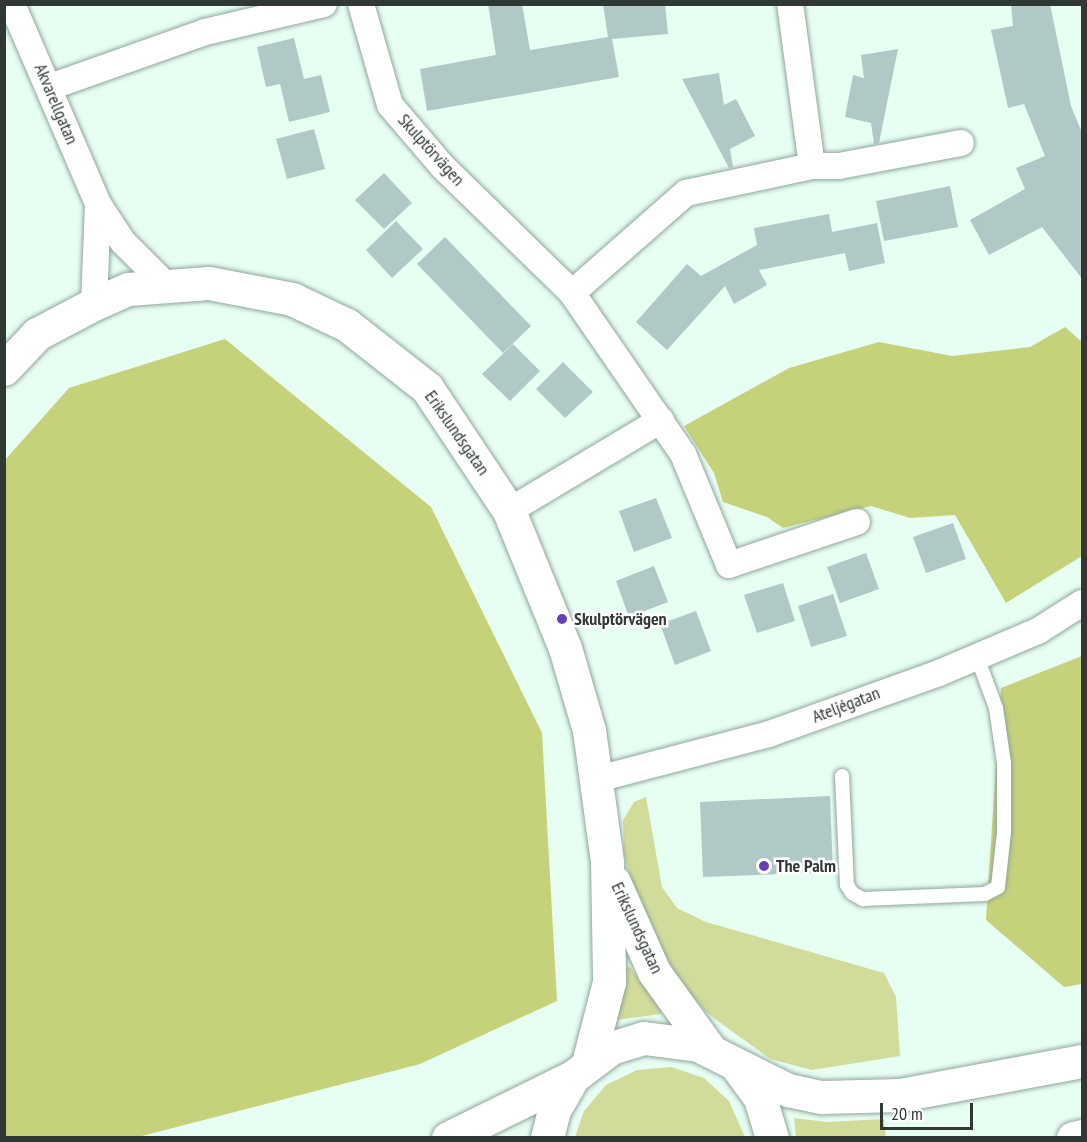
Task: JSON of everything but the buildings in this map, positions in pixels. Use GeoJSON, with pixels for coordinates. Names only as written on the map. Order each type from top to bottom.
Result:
{"type":"FeatureCollection","features":[{"type":"Feature","properties":{"kind":"street","name":"Akvarellgatan"},"geometry":{"type":"LineString","coordinates":[[12,4],[50,87],[98,204],[123,242],[165,284]]}},
{"type":"Feature","properties":{"kind":"street"},"geometry":{"type":"LineString","coordinates":[[50,87],[205,32],[324,4]]}},
{"type":"Feature","properties":{"kind":"street","name":"Skulptörvägen"},"geometry":{"type":"LineString","coordinates":[[362,4],[381,88],[390,105],[443,167],[572,293],[683,454],[729,564],[857,522]]}},
{"type":"Feature","properties":{"kind":"street"},"geometry":{"type":"LineString","coordinates":[[790,4],[812,166]]}},
{"type":"Feature","properties":{"kind":"street"},"geometry":{"type":"LineString","coordinates":[[572,293],[686,193],[812,166],[839,166],[961,143]]}},
{"type":"Feature","properties":{"kind":"street","name":"Akvarellgatan"},"geometry":{"type":"LineString","coordinates":[[94,304],[98,204]]}},
{"type":"Feature","properties":{"kind":"street","name":"Erikslundsgatan"},"geometry":{"type":"LineString","coordinates":[[4,369],[37,334],[128,289],[165,284],[225,284],[292,299],[347,325],[427,388],[509,511],[565,648],[598,779],[607,862],[609,982],[581,1070]]}},
{"type":"Feature","properties":{"kind":"street"},"geometry":{"type":"LineString","coordinates":[[509,511],[660,420]]}},
{"type":"Feature","properties":{"kind":"street","name":"Ateljégatan"},"geometry":{"type":"LineString","coordinates":[[598,779],[769,734],[977,657],[1038,631],[1083,603]]}},
{"type":"Feature","properties":{"kind":"street","name":"Erikslundsgatan"},"geometry":{"type":"LineString","coordinates":[[607,862],[654,972],[760,1098],[772,1137]]}},
{"type":"Feature","properties":{"kind":"street"},"geometry":{"type":"LineString","coordinates":[[447,1137],[581,1070],[611,1048],[644,1038],[682,1041],[724,1058],[788,1089],[822,1096],[876,1097],[1083,1061]]}},
{"type":"Feature","properties":{"kind":"street"},"geometry":{"type":"LineString","coordinates":[[547,1137],[554,1110],[581,1070]]}},
{"type":"Feature","properties":{"kind":"street"},"geometry":{"type":"LineString","coordinates":[[1073,1137],[1083,1136]]}},
{"type":"Feature","properties":{"kind":"lane"},"geometry":{"type":"LineString","coordinates":[[842,776],[846,885],[852,893],[863,899],[907,898],[985,894],[998,887],[1004,833],[1004,763],[996,708],[977,657]]}},
{"type":"Feature","properties":{"kind":"green space"},"geometry":{"type":"Polygon","coordinates":[[[1065,327],[1082,342],[1082,556],[1006,603],[955,515],[910,518],[871,506],[783,528],[767,517],[723,502],[714,473],[684,426],[789,368],[879,342],[952,356],[1030,347],[1065,327]]]}},
{"type":"Feature","properties":{"kind":"green space"},"geometry":{"type":"Polygon","coordinates":[[[225,339],[431,507],[542,733],[557,1001],[420,1064],[138,1137],[5,1137],[5,460],[69,388],[225,339]]]}},
{"type":"Feature","properties":{"kind":"green space"},"geometry":{"type":"Polygon","coordinates":[[[1082,656],[1082,984],[1064,987],[986,920],[1001,688],[1082,656]]]}},
{"type":"Feature","properties":{"kind":"green space"},"geometry":{"type":"Polygon","coordinates":[[[646,797],[662,887],[677,908],[706,922],[884,973],[896,997],[900,1056],[812,1070],[770,1059],[707,1013],[668,968],[640,918],[624,854],[623,820],[634,802],[646,797]]]}},
{"type":"Feature","properties":{"kind":"green space"},"geometry":{"type":"Polygon","coordinates":[[[630,967],[660,1008],[661,1014],[616,1020],[624,968],[630,967]]]}},
{"type":"Feature","properties":{"kind":"green space"},"geometry":{"type":"Polygon","coordinates":[[[671,1067],[704,1078],[729,1101],[745,1137],[575,1137],[584,1111],[606,1085],[637,1070],[671,1067]]]}},
{"type":"Feature","properties":{"kind":"green space"},"geometry":{"type":"Polygon","coordinates":[[[794,1118],[827,1122],[884,1119],[886,1137],[796,1137],[794,1118]]]}},
{"type":"Feature","properties":{"kind":"place","name":"Skulptörvägen"},"geometry":{"type":"Point","coordinates":[562,619]}},
{"type":"Feature","properties":{"kind":"place","name":"The Palm"},"geometry":{"type":"Point","coordinates":[764,866]}}]}
